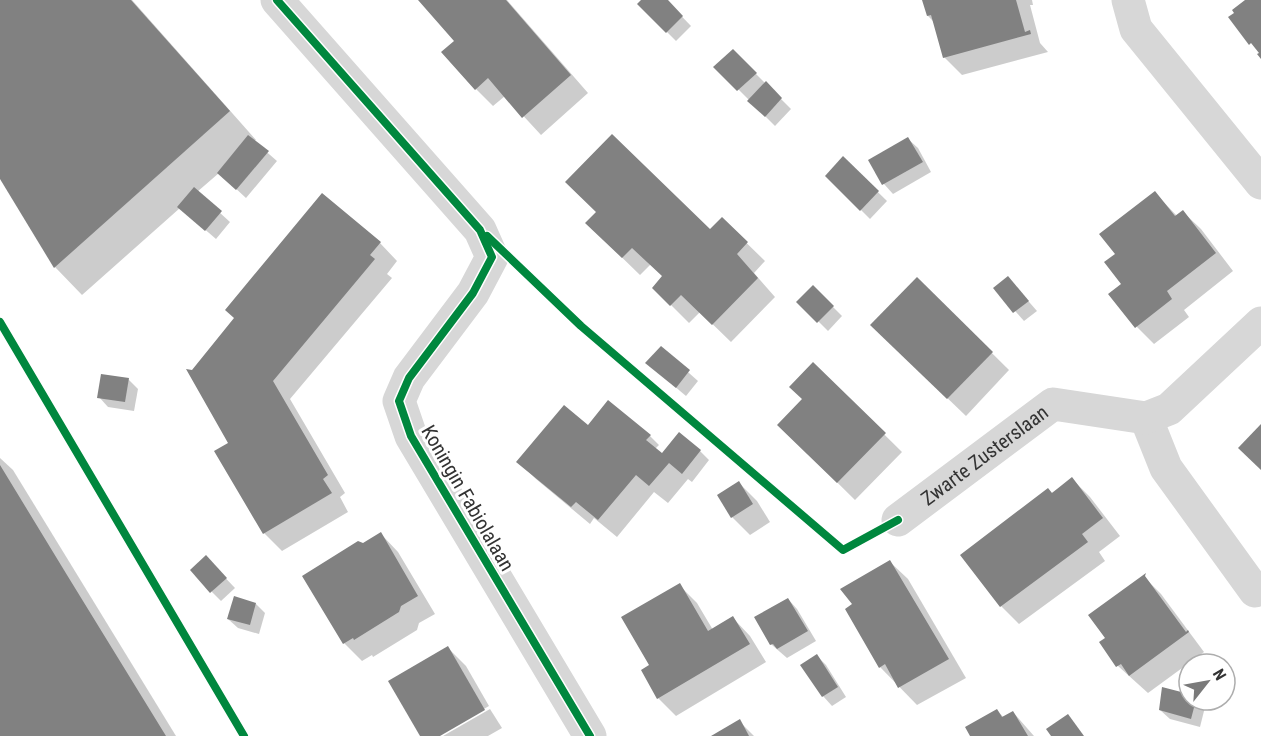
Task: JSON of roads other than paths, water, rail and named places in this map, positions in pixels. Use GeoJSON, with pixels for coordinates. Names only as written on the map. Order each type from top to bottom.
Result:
{"type":"FeatureCollection","features":[{"type":"Feature","properties":{"kind":"street","name":"Koningin Fabiolalaan"},"geometry":{"type":"LineString","coordinates":[[277,0],[480,230],[492,257],[473,293],[409,378],[399,401],[411,436],[590,736]]}},
{"type":"Feature","properties":{"kind":"street"},"geometry":{"type":"LineString","coordinates":[[1128,0],[1136,29],[1261,183]]}},
{"type":"Feature","properties":{"kind":"street"},"geometry":{"type":"LineString","coordinates":[[1255,591],[1166,468],[1146,418],[1169,409],[1261,323]]}},
{"type":"Feature","properties":{"kind":"street","name":"Zwarte Zusterslaan"},"geometry":{"type":"LineString","coordinates":[[898,520],[1053,404],[1146,418]]}},
{"type":"Feature","properties":{"kind":"railway"},"geometry":{"type":"LineString","coordinates":[[0,322],[244,736]]}}]}
